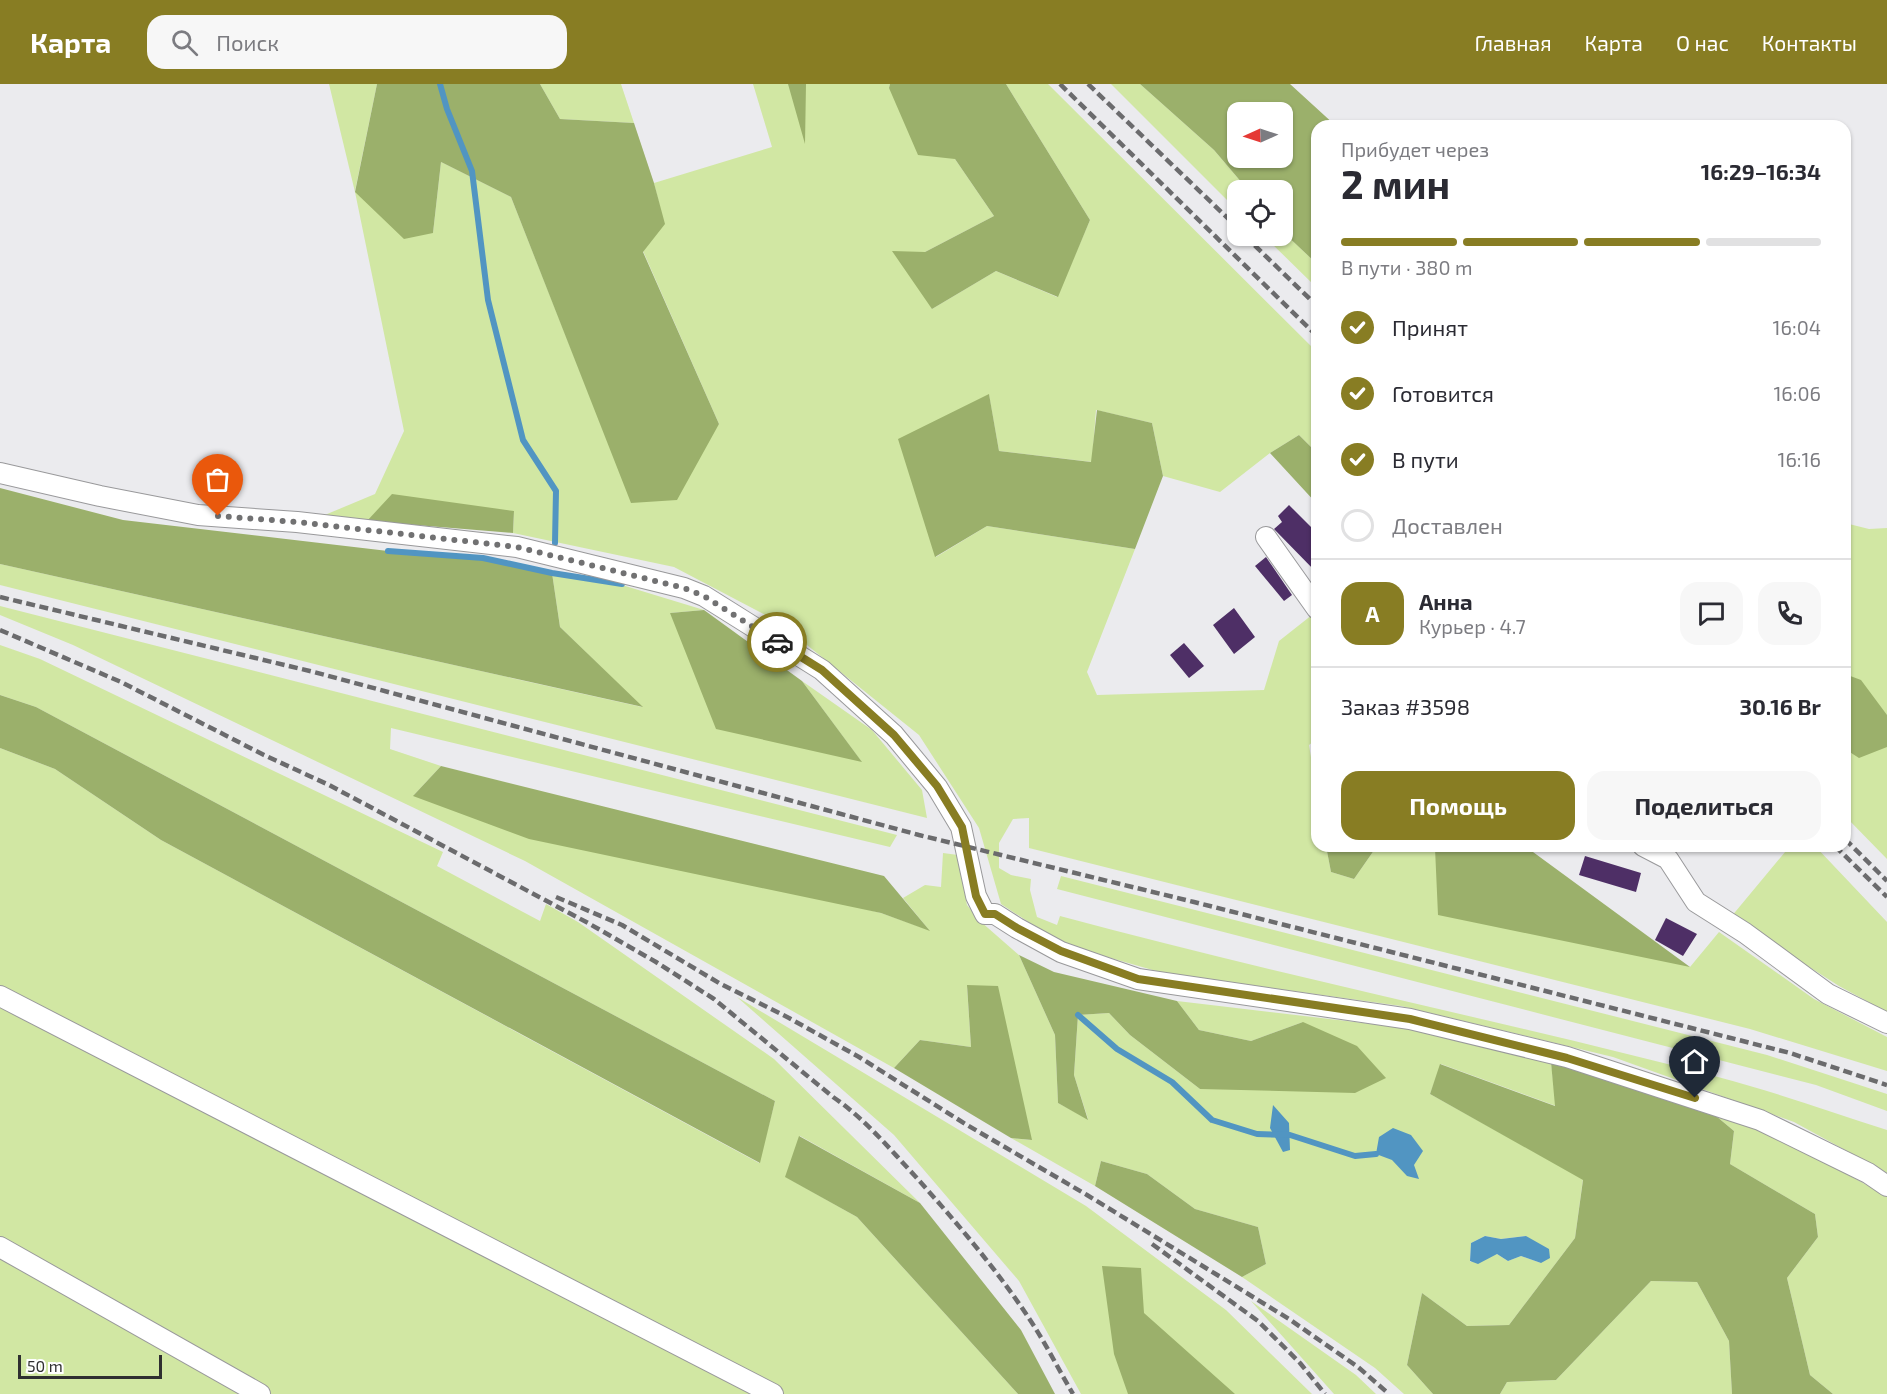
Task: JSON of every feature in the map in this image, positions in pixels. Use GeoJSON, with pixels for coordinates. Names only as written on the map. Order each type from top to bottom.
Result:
{"type":"FeatureCollection","features":[{"type":"Feature","properties":{"kind":"street"},"geometry":{"type":"LineString","coordinates":[[0,473],[198,515],[297,522],[517,547],[684,588],[704,596],[822,670],[894,735],[937,786],[962,827],[976,896],[985,914],[995,914],[1061,951],[1138,979],[1410,1019],[1567,1058],[1760,1120],[1868,1173],[1887,1186]]}},
{"type":"Feature","properties":{"kind":"street"},"geometry":{"type":"LineString","coordinates":[[1266,537],[1311,601]]}},
{"type":"Feature","properties":{"kind":"street"},"geometry":{"type":"LineString","coordinates":[[1655,852],[1668,859],[1696,902],[1745,933],[1828,994],[1887,1023]]}},
{"type":"Feature","properties":{"kind":"street"},"geometry":{"type":"LineString","coordinates":[[0,996],[773,1394]]}},
{"type":"Feature","properties":{"kind":"street"},"geometry":{"type":"LineString","coordinates":[[0,1247],[260,1394]]}},
{"type":"Feature","properties":{"kind":"green space"},"geometry":{"type":"Polygon","coordinates":[[[329,84],[377,84],[355,191],[433,233],[441,162],[511,197],[632,503],[719,424],[643,251],[664,224],[654,183],[772,147],[753,84],[890,84],[889,88],[955,159],[994,216],[925,252],[932,309],[996,271],[1057,297],[1090,220],[1006,84],[1048,84],[1311,346],[1311,447],[1299,435],[1270,453],[1220,492],[1163,476],[1152,423],[1096,410],[1092,462],[999,451],[989,395],[936,557],[987,526],[1135,549],[1087,672],[1097,695],[1264,690],[1279,641],[1311,616],[1311,744],[1309,745],[1311,852],[1327,852],[1331,872],[1354,879],[1373,852],[1444,852],[1690,967],[1719,932],[1814,999],[1887,1037],[1887,1071],[1750,1029],[1029,848],[1029,818],[1013,819],[999,843],[999,868],[1011,875],[1031,879],[1030,890],[1037,917],[1057,925],[1060,916],[1224,958],[1636,1056],[1761,1089],[1887,1130],[1887,1173],[1794,1122],[1613,1057],[1401,1006],[1163,973],[1062,944],[1001,904],[979,828],[919,735],[777,621],[674,567],[513,533],[514,511],[367,521],[320,517],[375,494],[404,431],[355,192],[329,84]]]}},
{"type":"Feature","properties":{"kind":"green space"},"geometry":{"type":"Polygon","coordinates":[[[377,84],[540,84],[560,119],[634,123],[665,224],[643,252],[719,424],[677,500],[631,503],[511,197],[441,162],[433,233],[404,239],[355,192],[377,84]]]}},
{"type":"Feature","properties":{"kind":"green space"},"geometry":{"type":"Polygon","coordinates":[[[540,84],[621,84],[634,123],[560,119],[540,84]]]}},
{"type":"Feature","properties":{"kind":"green space"},"geometry":{"type":"Polygon","coordinates":[[[788,84],[806,84],[805,144],[788,84]]]}},
{"type":"Feature","properties":{"kind":"green space"},"geometry":{"type":"Polygon","coordinates":[[[890,84],[1006,84],[1090,220],[1058,297],[996,271],[932,309],[892,251],[925,252],[994,216],[955,159],[918,155],[889,88],[890,84]]]}},
{"type":"Feature","properties":{"kind":"green space"},"geometry":{"type":"Polygon","coordinates":[[[1111,84],[1140,84],[1214,150],[1240,180],[1227,180],[1227,200],[1111,84]]]}},
{"type":"Feature","properties":{"kind":"green space"},"geometry":{"type":"Polygon","coordinates":[[[1140,84],[1290,84],[1329,120],[1311,120],[1311,258],[1293,241],[1293,180],[1240,180],[1229,168],[1293,168],[1293,102],[1227,102],[1227,165],[1214,150],[1140,84]]]}},
{"type":"Feature","properties":{"kind":"green space"},"geometry":{"type":"Polygon","coordinates":[[[1293,241],[1311,258],[1311,282],[1274,246],[1293,246],[1293,241]]]}},
{"type":"Feature","properties":{"kind":"green space"},"geometry":{"type":"Polygon","coordinates":[[[989,394],[999,451],[1091,462],[1097,410],[1152,423],[1163,476],[1135,549],[987,526],[935,557],[898,439],[989,394]]]}},
{"type":"Feature","properties":{"kind":"green space"},"geometry":{"type":"Polygon","coordinates":[[[1299,435],[1311,447],[1311,497],[1270,453],[1299,435]]]}},
{"type":"Feature","properties":{"kind":"green space"},"geometry":{"type":"Polygon","coordinates":[[[0,488],[123,520],[388,551],[483,558],[552,573],[560,627],[643,707],[0,564],[0,488]]]}},
{"type":"Feature","properties":{"kind":"green space"},"geometry":{"type":"Polygon","coordinates":[[[392,494],[514,511],[513,533],[367,521],[392,494]]]}},
{"type":"Feature","properties":{"kind":"green space"},"geometry":{"type":"Polygon","coordinates":[[[1851,524],[1869,529],[1887,528],[1887,859],[1851,822],[1851,524]]]}},
{"type":"Feature","properties":{"kind":"green space"},"geometry":{"type":"Polygon","coordinates":[[[0,564],[642,707],[560,627],[552,573],[622,585],[704,610],[670,613],[861,761],[802,681],[872,730],[922,790],[927,818],[0,585],[0,564]]]}},
{"type":"Feature","properties":{"kind":"green space"},"geometry":{"type":"Polygon","coordinates":[[[0,606],[897,835],[890,847],[391,728],[390,749],[441,766],[414,795],[881,913],[929,930],[903,898],[925,885],[941,887],[943,853],[958,855],[967,905],[980,921],[1019,955],[1055,1035],[1058,1103],[1088,1119],[1074,1075],[1078,1015],[1109,1013],[1130,1035],[1200,1089],[1303,1022],[1251,1041],[1199,1030],[1177,1001],[1423,1030],[1551,1062],[1556,1106],[1441,1064],[1430,1094],[1583,1179],[1575,1238],[1509,1325],[1467,1326],[1422,1293],[1407,1365],[1433,1394],[1404,1394],[1375,1368],[1242,1277],[1266,1264],[1258,1227],[1195,1209],[1147,1174],[1101,1161],[1095,1186],[1011,1138],[1031,1140],[967,986],[971,1047],[920,1040],[894,1068],[525,861],[73,645],[0,615],[0,606]],[[1485,1236],[1471,1243],[1470,1262],[1497,1254],[1508,1261],[1521,1256],[1541,1263],[1526,1236],[1501,1239],[1485,1236]]]}},
{"type":"Feature","properties":{"kind":"green space"},"geometry":{"type":"Polygon","coordinates":[[[704,610],[802,681],[862,762],[716,729],[670,613],[704,610]]]}},
{"type":"Feature","properties":{"kind":"green space"},"geometry":{"type":"Polygon","coordinates":[[[0,645],[40,659],[443,852],[437,866],[540,921],[546,904],[578,922],[774,1059],[920,1203],[800,1136],[786,1177],[857,1217],[1018,1394],[0,1394],[0,748],[55,769],[161,840],[759,1163],[775,1101],[36,707],[0,695],[0,645]]]}},
{"type":"Feature","properties":{"kind":"green space"},"geometry":{"type":"Polygon","coordinates":[[[1851,676],[1861,680],[1887,715],[1887,747],[1859,758],[1851,753],[1851,676]]]}},
{"type":"Feature","properties":{"kind":"green space"},"geometry":{"type":"Polygon","coordinates":[[[0,695],[36,707],[775,1101],[760,1163],[161,840],[55,769],[0,748],[0,695]]]}},
{"type":"Feature","properties":{"kind":"green space"},"geometry":{"type":"Polygon","coordinates":[[[441,766],[884,876],[930,931],[881,913],[529,839],[413,796],[441,766]]]}},
{"type":"Feature","properties":{"kind":"green space"},"geometry":{"type":"Polygon","coordinates":[[[1327,852],[1373,852],[1354,879],[1331,872],[1327,852]]]}},
{"type":"Feature","properties":{"kind":"green space"},"geometry":{"type":"Polygon","coordinates":[[[1435,852],[1533,852],[1690,967],[1438,915],[1435,852]]]}},
{"type":"Feature","properties":{"kind":"green space"},"geometry":{"type":"Polygon","coordinates":[[[1785,852],[1821,852],[1887,922],[1887,1012],[1839,986],[1731,917],[1785,852]]]}},
{"type":"Feature","properties":{"kind":"green space"},"geometry":{"type":"Polygon","coordinates":[[[1061,876],[1767,1055],[1887,1094],[1887,1111],[1816,1085],[1057,889],[1061,876]]]}},
{"type":"Feature","properties":{"kind":"green space"},"geometry":{"type":"Polygon","coordinates":[[[1019,955],[1054,972],[1177,1001],[1199,1030],[1251,1041],[1303,1022],[1357,1046],[1386,1078],[1355,1093],[1200,1089],[1130,1035],[1109,1013],[1078,1015],[1074,1075],[1088,1120],[1058,1103],[1055,1035],[1019,955]]]}},
{"type":"Feature","properties":{"kind":"green space"},"geometry":{"type":"Polygon","coordinates":[[[967,985],[998,986],[1032,1140],[1011,1138],[894,1068],[920,1040],[971,1047],[967,985]]]}},
{"type":"Feature","properties":{"kind":"green space"},"geometry":{"type":"Polygon","coordinates":[[[737,997],[1086,1206],[1226,1310],[1312,1394],[1081,1394],[1019,1281],[894,1135],[737,997]]]}},
{"type":"Feature","properties":{"kind":"green space"},"geometry":{"type":"Polygon","coordinates":[[[1551,1062],[1716,1116],[1734,1131],[1730,1164],[1815,1214],[1818,1237],[1787,1278],[1810,1375],[1833,1394],[1732,1394],[1729,1341],[1697,1282],[1651,1281],[1556,1380],[1507,1382],[1500,1394],[1433,1394],[1407,1365],[1422,1293],[1467,1326],[1509,1325],[1575,1238],[1583,1180],[1430,1094],[1440,1064],[1555,1106],[1551,1062]]]}},
{"type":"Feature","properties":{"kind":"green space"},"geometry":{"type":"Polygon","coordinates":[[[1716,1116],[1771,1133],[1887,1196],[1887,1394],[1833,1394],[1810,1375],[1787,1278],[1818,1237],[1815,1214],[1730,1164],[1734,1131],[1716,1116]]]}},
{"type":"Feature","properties":{"kind":"green space"},"geometry":{"type":"Polygon","coordinates":[[[799,1136],[920,1203],[1021,1330],[1055,1394],[1018,1394],[857,1217],[785,1177],[799,1136]]]}},
{"type":"Feature","properties":{"kind":"green space"},"geometry":{"type":"Polygon","coordinates":[[[1101,1161],[1147,1174],[1195,1209],[1258,1227],[1266,1264],[1242,1277],[1095,1186],[1101,1161]]]}},
{"type":"Feature","properties":{"kind":"green space"},"geometry":{"type":"Polygon","coordinates":[[[1102,1266],[1141,1268],[1144,1313],[1235,1394],[1128,1394],[1114,1354],[1102,1266]]]}},
{"type":"Feature","properties":{"kind":"green space"},"geometry":{"type":"Polygon","coordinates":[[[1651,1281],[1697,1282],[1729,1341],[1732,1394],[1500,1394],[1507,1382],[1556,1380],[1651,1281]]]}},
{"type":"Feature","properties":{"kind":"green space"},"geometry":{"type":"Polygon","coordinates":[[[1251,1301],[1356,1375],[1376,1394],[1334,1394],[1251,1301]]]}},
{"type":"Feature","properties":{"kind":"water"},"geometry":{"type":"Polygon","coordinates":[[[1273,1105],[1289,1123],[1290,1150],[1283,1152],[1270,1128],[1273,1105]]]}},
{"type":"Feature","properties":{"kind":"water"},"geometry":{"type":"Polygon","coordinates":[[[1393,1128],[1411,1135],[1423,1151],[1414,1165],[1419,1179],[1407,1176],[1392,1160],[1376,1154],[1379,1137],[1393,1128]]]}},
{"type":"Feature","properties":{"kind":"water"},"geometry":{"type":"Polygon","coordinates":[[[1485,1236],[1501,1239],[1526,1236],[1549,1249],[1550,1258],[1541,1263],[1521,1256],[1508,1261],[1497,1254],[1478,1264],[1470,1261],[1471,1243],[1485,1236]]]}},
{"type":"Feature","properties":{"kind":"building"},"geometry":{"type":"Polygon","coordinates":[[[1289,505],[1311,527],[1311,567],[1274,529],[1282,522],[1278,516],[1289,505]]]}},
{"type":"Feature","properties":{"kind":"building"},"geometry":{"type":"Polygon","coordinates":[[[1266,557],[1292,595],[1284,601],[1255,566],[1266,557]]]}},
{"type":"Feature","properties":{"kind":"building"},"geometry":{"type":"Polygon","coordinates":[[[1234,608],[1255,637],[1234,654],[1213,625],[1234,608]]]}},
{"type":"Feature","properties":{"kind":"building"},"geometry":{"type":"Polygon","coordinates":[[[1184,643],[1204,666],[1189,678],[1170,655],[1184,643]]]}},
{"type":"Feature","properties":{"kind":"building"},"geometry":{"type":"Polygon","coordinates":[[[1585,856],[1641,873],[1636,892],[1579,875],[1585,856]]]}},
{"type":"Feature","properties":{"kind":"building"},"geometry":{"type":"Polygon","coordinates":[[[1666,918],[1697,934],[1683,956],[1655,940],[1666,918]]]}},
{"type":"Feature","properties":{"kind":"waterway"},"geometry":{"type":"LineString","coordinates":[[440,84],[447,109],[472,171],[488,300],[523,440],[556,491],[555,543]]}},
{"type":"Feature","properties":{"kind":"waterway"},"geometry":{"type":"LineString","coordinates":[[388,551],[483,558],[552,573],[622,584]]}},
{"type":"Feature","properties":{"kind":"waterway"},"geometry":{"type":"LineString","coordinates":[[1078,1015],[1117,1049],[1172,1082],[1212,1120],[1257,1134],[1290,1135],[1355,1156],[1376,1154]]}},
{"type":"Feature","properties":{"kind":"railway"},"geometry":{"type":"LineString","coordinates":[[1060,84],[1311,330]]}},
{"type":"Feature","properties":{"kind":"railway"},"geometry":{"type":"LineString","coordinates":[[1088,84],[1227,217]]}},
{"type":"Feature","properties":{"kind":"railway"},"geometry":{"type":"LineString","coordinates":[[1255,246],[1311,300]]}},
{"type":"Feature","properties":{"kind":"railway"},"geometry":{"type":"LineString","coordinates":[[0,597],[314,672],[919,835],[1790,1053],[1887,1085]]}},
{"type":"Feature","properties":{"kind":"railway"},"geometry":{"type":"LineString","coordinates":[[0,630],[121,682],[264,755],[329,785],[588,923],[714,999],[855,1114],[915,1176],[962,1230],[1021,1306],[1073,1394]]}},
{"type":"Feature","properties":{"kind":"railway"},"geometry":{"type":"LineString","coordinates":[[1851,845],[1887,881]]}},
{"type":"Feature","properties":{"kind":"railway"},"geometry":{"type":"LineString","coordinates":[[1841,852],[1887,897]]}},
{"type":"Feature","properties":{"kind":"railway"},"geometry":{"type":"LineString","coordinates":[[556,897],[622,925],[719,983],[859,1057],[967,1125],[1087,1195],[1289,1319],[1358,1367],[1389,1394]]}},
{"type":"Feature","properties":{"kind":"railway"},"geometry":{"type":"LineString","coordinates":[[1152,1244],[1258,1321],[1300,1363],[1325,1394]]}},
{"type":"Feature","properties":{"kind":"way so far"},"geometry":{"type":"LineString","coordinates":[[218,516],[297,522],[517,547],[684,588],[704,596],[777,642]]}},
{"type":"Feature","properties":{"kind":"route"},"geometry":{"type":"LineString","coordinates":[[777,642],[822,670],[894,735],[937,786],[962,827],[976,896],[985,914],[995,914],[1061,951],[1138,979],[1410,1019],[1567,1058],[1695,1098]]}}]}
